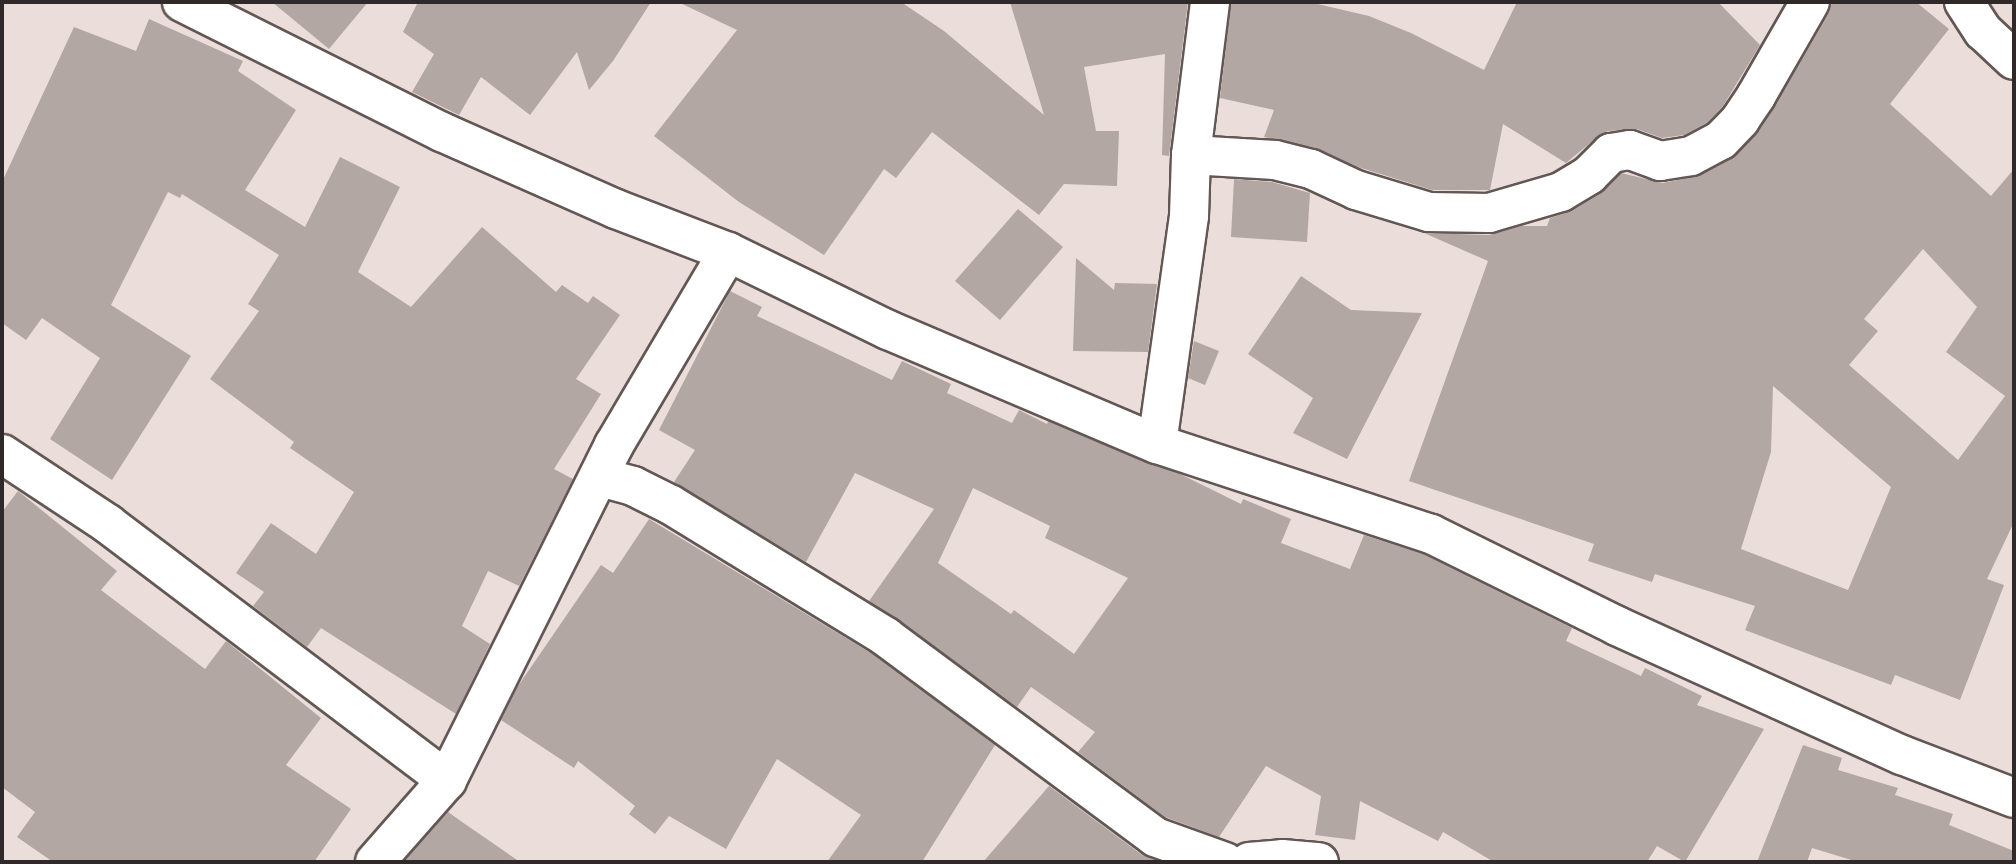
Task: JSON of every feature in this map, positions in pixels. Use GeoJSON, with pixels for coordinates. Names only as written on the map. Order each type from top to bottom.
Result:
{"type":"FeatureCollection","features":[{"type":"Feature","properties":{"kind":"street"},"geometry":{"type":"LineString","coordinates":[[182,2],[442,132],[616,209],[728,252],[888,330],[1157,444],[1431,534],[1617,626],[1877,744],[2014,798]]}},
{"type":"Feature","properties":{"kind":"street"},"geometry":{"type":"LineString","coordinates":[[1157,444],[1189,216],[1191,155],[1210,2]]}},
{"type":"Feature","properties":{"kind":"street"},"geometry":{"type":"LineString","coordinates":[[1191,155],[1275,160],[1311,169],[1356,190],[1429,212],[1489,213],[1561,191],[1589,175],[1611,153],[1630,150],[1660,161],[1690,156],[1721,140],[1756,96],[1810,2]]}},
{"type":"Feature","properties":{"kind":"street"},"geometry":{"type":"LineString","coordinates":[[1964,2],[1983,31],[2014,60]]}},
{"type":"Feature","properties":{"kind":"street"},"geometry":{"type":"LineString","coordinates":[[375,862],[447,780],[614,445],[728,252]]}},
{"type":"Feature","properties":{"kind":"street"},"geometry":{"type":"LineString","coordinates":[[2,454],[108,524],[447,780]]}},
{"type":"Feature","properties":{"kind":"street"},"geometry":{"type":"LineString","coordinates":[[600,477],[633,485],[671,505],[886,636],[1155,837],[1225,862]]}},
{"type":"Feature","properties":{"kind":"street"},"geometry":{"type":"LineString","coordinates":[[1249,862],[1282,859],[1319,862]]}},
{"type":"Feature","properties":{"kind":"building"},"geometry":{"type":"Polygon","coordinates":[[[272,2],[368,2],[329,49],[272,2]]]}},
{"type":"Feature","properties":{"kind":"building"},"geometry":{"type":"Polygon","coordinates":[[[418,2],[651,2],[613,61],[589,90],[577,52],[530,115],[481,77],[459,115],[412,92],[434,54],[403,32],[418,2]]]}},
{"type":"Feature","properties":{"kind":"building"},"geometry":{"type":"Polygon","coordinates":[[[678,2],[901,2],[944,31],[1044,115],[1010,2],[1188,2],[1169,156],[1162,155],[1165,54],[1084,67],[1096,131],[1119,131],[1117,186],[1064,184],[1039,215],[932,132],[896,178],[884,169],[824,255],[739,202],[654,136],[737,30],[678,2]]]}},
{"type":"Feature","properties":{"kind":"building"},"geometry":{"type":"Polygon","coordinates":[[[1231,2],[1309,2],[1369,16],[1411,33],[1484,70],[1517,2],[1718,2],[1760,45],[1723,106],[1708,122],[1684,135],[1662,138],[1637,129],[1608,131],[1566,163],[1503,124],[1490,190],[1432,190],[1358,167],[1316,148],[1264,137],[1274,110],[1220,98],[1231,2]]]}},
{"type":"Feature","properties":{"kind":"building"},"geometry":{"type":"Polygon","coordinates":[[[1832,2],[1916,2],[1949,29],[1890,104],[1991,196],[2014,169],[2014,522],[1987,579],[2004,585],[1960,700],[1895,675],[1891,685],[1745,630],[1755,606],[1655,574],[1652,582],[1588,561],[1594,544],[1409,481],[1488,261],[1424,233],[1489,235],[1521,226],[1547,226],[1550,218],[1572,211],[1600,194],[1621,173],[1663,183],[1701,175],[1731,159],[1756,135],[1829,13],[1832,2]],[[1923,249],[1864,319],[1878,331],[1849,365],[1958,460],[2005,396],[1946,352],[1977,307],[1923,249]],[[1773,386],[1771,452],[1741,549],[1848,590],[1891,487],[1773,386]]]}},
{"type":"Feature","properties":{"kind":"building"},"geometry":{"type":"Polygon","coordinates":[[[149,19],[243,61],[238,71],[296,110],[245,190],[305,227],[340,157],[400,187],[358,272],[411,307],[482,227],[556,292],[562,285],[588,303],[593,296],[620,315],[576,379],[601,394],[554,469],[573,479],[519,586],[488,571],[462,626],[490,644],[456,714],[321,628],[307,647],[253,606],[264,592],[236,573],[271,523],[316,554],[354,492],[290,448],[294,442],[210,379],[259,311],[248,304],[279,255],[182,194],[180,198],[168,192],[111,305],[191,356],[112,480],[50,439],[100,358],[42,318],[26,340],[2,323],[2,182],[74,27],[136,51],[149,19]]]}},
{"type":"Feature","properties":{"kind":"building"},"geometry":{"type":"Polygon","coordinates":[[[1234,179],[1272,182],[1310,193],[1307,242],[1231,237],[1234,179]]]}},
{"type":"Feature","properties":{"kind":"building"},"geometry":{"type":"Polygon","coordinates":[[[1018,209],[1063,247],[1000,320],[955,281],[1018,209]]]}},
{"type":"Feature","properties":{"kind":"building"},"geometry":{"type":"Polygon","coordinates":[[[1076,258],[1114,290],[1115,283],[1157,284],[1148,352],[1073,351],[1076,258]]]}},
{"type":"Feature","properties":{"kind":"building"},"geometry":{"type":"Polygon","coordinates":[[[1301,276],[1351,310],[1422,313],[1347,459],[1293,433],[1313,398],[1248,354],[1301,276]]]}},
{"type":"Feature","properties":{"kind":"building"},"geometry":{"type":"Polygon","coordinates":[[[730,291],[762,307],[757,316],[892,380],[902,361],[951,384],[947,393],[1012,423],[1019,410],[1047,424],[1048,421],[1180,474],[1241,504],[1243,499],[1291,519],[1281,543],[1350,569],[1364,535],[1423,554],[1572,628],[1566,641],[1641,676],[1645,668],[1702,696],[1697,705],[1764,729],[1685,862],[1657,846],[1647,862],[1494,862],[1443,832],[1438,841],[1360,801],[1355,840],[1315,835],[1321,796],[1266,766],[1219,837],[1165,817],[1078,752],[1095,732],[1031,687],[1017,707],[869,601],[934,509],[855,473],[806,562],[674,482],[695,450],[659,430],[730,291]],[[973,488],[938,563],[1011,614],[1014,610],[1074,654],[1128,578],[1045,538],[1050,526],[973,488]]]}},
{"type":"Feature","properties":{"kind":"building"},"geometry":{"type":"Polygon","coordinates":[[[1194,341],[1219,351],[1205,385],[1188,378],[1194,341]]]}},
{"type":"Feature","properties":{"kind":"building"},"geometry":{"type":"Polygon","coordinates":[[[18,491],[117,571],[101,590],[205,669],[226,641],[321,718],[286,765],[351,809],[314,862],[53,862],[17,837],[35,812],[2,787],[2,512],[18,491]]]}},
{"type":"Feature","properties":{"kind":"building"},"geometry":{"type":"Polygon","coordinates":[[[649,519],[874,655],[995,745],[922,862],[827,862],[861,815],[777,759],[726,849],[669,816],[655,834],[629,814],[635,806],[578,761],[574,768],[501,720],[518,686],[601,565],[613,573],[649,519]]]}},
{"type":"Feature","properties":{"kind":"building"},"geometry":{"type":"Polygon","coordinates":[[[1803,745],[1842,758],[1838,770],[1898,788],[1895,795],[1953,814],[1949,825],[2014,851],[2014,862],[1858,862],[1812,848],[1807,862],[1757,862],[1803,745]]]}},
{"type":"Feature","properties":{"kind":"building"},"geometry":{"type":"Polygon","coordinates":[[[1049,786],[1142,855],[1161,862],[983,862],[1049,786]]]}},
{"type":"Feature","properties":{"kind":"building"},"geometry":{"type":"Polygon","coordinates":[[[448,812],[465,824],[520,862],[404,862],[448,812]]]}}]}
